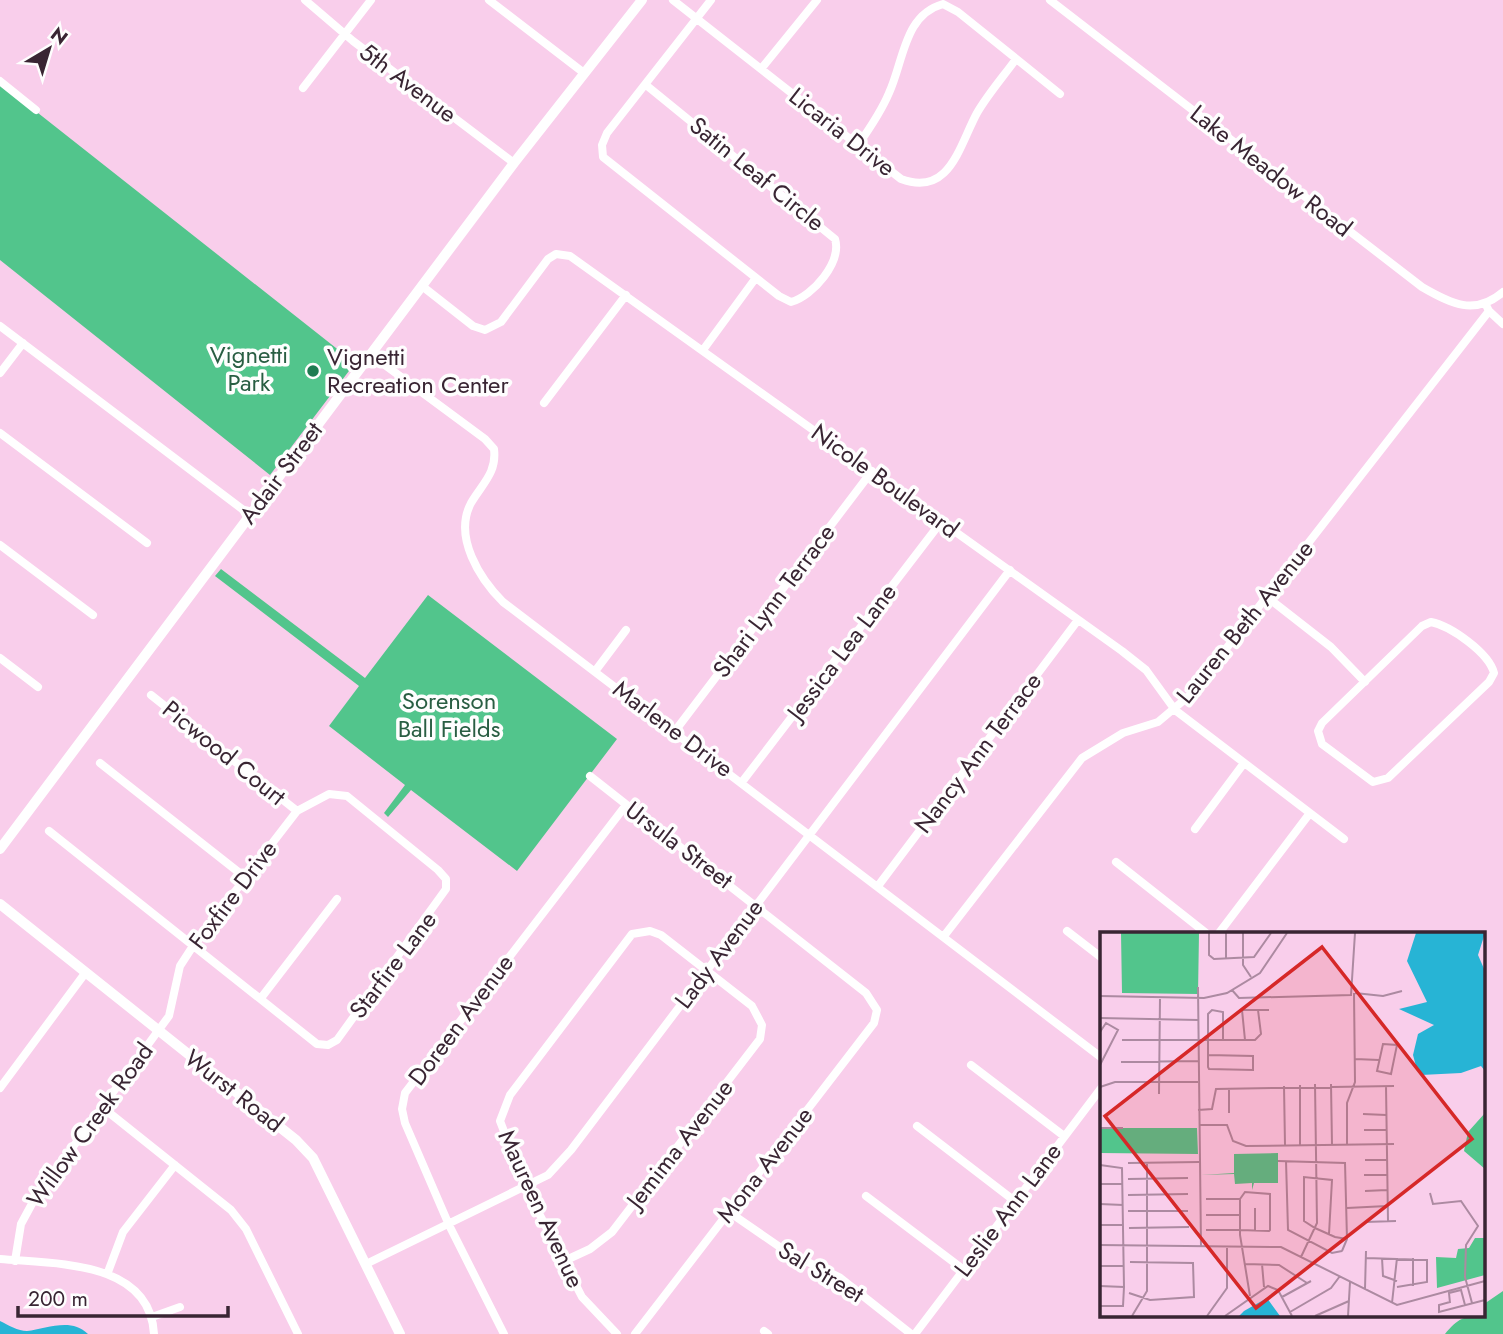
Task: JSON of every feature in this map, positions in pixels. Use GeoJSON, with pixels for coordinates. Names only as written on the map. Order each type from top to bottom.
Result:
{"type":"FeatureCollection","features":[{"type":"Feature","properties":{"kind":"street","name":"5th Avenue"},"geometry":{"type":"LineString","coordinates":[[305,0],[345,34],[514,163]]}},
{"type":"Feature","properties":{"kind":"street"},"geometry":{"type":"LineString","coordinates":[[303,88],[371,0]]}},
{"type":"Feature","properties":{"kind":"street"},"geometry":{"type":"LineString","coordinates":[[489,0],[584,73]]}},
{"type":"Feature","properties":{"kind":"street","name":"Adair Street"},"geometry":{"type":"LineString","coordinates":[[0,849],[514,163],[642,0]]}},
{"type":"Feature","properties":{"kind":"street","name":"Licaria Drive"},"geometry":{"type":"LineString","coordinates":[[673,0],[901,178],[915,184],[932,182],[945,173],[978,112],[1016,59]]}},
{"type":"Feature","properties":{"kind":"street"},"geometry":{"type":"LineString","coordinates":[[646,85],[711,0]]}},
{"type":"Feature","properties":{"kind":"street"},"geometry":{"type":"LineString","coordinates":[[761,69],[817,0]]}},
{"type":"Feature","properties":{"kind":"street","name":"Lake Meadow Road"},"geometry":{"type":"LineString","coordinates":[[1050,0],[1422,287],[1443,300],[1487,308]]}},
{"type":"Feature","properties":{"kind":"street"},"geometry":{"type":"LineString","coordinates":[[858,145],[878,117],[891,90],[918,18],[929,8],[943,4],[958,12],[1060,94]]}},
{"type":"Feature","properties":{"kind":"street"},"geometry":{"type":"LineString","coordinates":[[0,81],[36,110]]}},
{"type":"Feature","properties":{"kind":"street","name":"Satin Leaf Circle"},"geometry":{"type":"LineString","coordinates":[[646,85],[835,239],[838,250],[834,262],[804,299],[791,302],[755,279],[603,157],[602,145],[607,133],[646,85]]}},
{"type":"Feature","properties":{"kind":"street","name":"Nicole Boulevard"},"geometry":{"type":"LineString","coordinates":[[422,286],[473,326],[485,330],[501,322],[548,259],[556,254],[570,256],[1146,670],[1175,710],[1344,839]]}},
{"type":"Feature","properties":{"kind":"street"},"geometry":{"type":"LineString","coordinates":[[703,350],[755,279]]}},
{"type":"Feature","properties":{"kind":"street"},"geometry":{"type":"LineString","coordinates":[[1503,292],[1487,308],[1503,324]]}},
{"type":"Feature","properties":{"kind":"street"},"geometry":{"type":"LineString","coordinates":[[544,403],[625,295]]}},
{"type":"Feature","properties":{"kind":"street","name":"Lauren Beth Avenue"},"geometry":{"type":"LineString","coordinates":[[944,936],[1082,758],[1103,743],[1158,722],[1190,695],[1487,308]]}},
{"type":"Feature","properties":{"kind":"street"},"geometry":{"type":"LineString","coordinates":[[0,326],[250,515]]}},
{"type":"Feature","properties":{"kind":"street"},"geometry":{"type":"LineString","coordinates":[[0,373],[23,343]]}},
{"type":"Feature","properties":{"kind":"street","name":"Marlene Drive"},"geometry":{"type":"LineString","coordinates":[[370,354],[485,439],[494,449],[493,471],[469,506],[465,535],[487,586],[503,602],[596,670],[1100,1056]]}},
{"type":"Feature","properties":{"kind":"street"},"geometry":{"type":"LineString","coordinates":[[0,433],[147,543]]}},
{"type":"Feature","properties":{"kind":"street","name":"Shari Lynn Terrace"},"geometry":{"type":"LineString","coordinates":[[675,731],[872,471]]}},
{"type":"Feature","properties":{"kind":"street","name":"Jessica Lea Lane"},"geometry":{"type":"LineString","coordinates":[[743,782],[942,522]]}},
{"type":"Feature","properties":{"kind":"street"},"geometry":{"type":"LineString","coordinates":[[0,545],[93,615]]}},
{"type":"Feature","properties":{"kind":"street","name":"Lady Avenue"},"geometry":{"type":"LineString","coordinates":[[366,1264],[548,1175],[571,1150],[1010,570]]}},
{"type":"Feature","properties":{"kind":"street"},"geometry":{"type":"LineString","coordinates":[[1267,597],[1331,647],[1365,682]]}},
{"type":"Feature","properties":{"kind":"street","name":"Nancy Ann Terrace"},"geometry":{"type":"LineString","coordinates":[[878,886],[1078,620]]}},
{"type":"Feature","properties":{"kind":"street"},"geometry":{"type":"LineString","coordinates":[[1431,622],[1441,624],[1488,659],[1494,673],[1489,682],[1440,730],[1388,778],[1379,782],[1373,782],[1318,739],[1322,723],[1365,682],[1422,626],[1431,622]]}},
{"type":"Feature","properties":{"kind":"street"},"geometry":{"type":"LineString","coordinates":[[596,670],[626,630]]}},
{"type":"Feature","properties":{"kind":"street"},"geometry":{"type":"LineString","coordinates":[[0,658],[38,687]]}},
{"type":"Feature","properties":{"kind":"street","name":"Picwood Court"},"geometry":{"type":"LineString","coordinates":[[151,695],[297,811]]}},
{"type":"Feature","properties":{"kind":"street"},"geometry":{"type":"LineString","coordinates":[[100,763],[246,878]]}},
{"type":"Feature","properties":{"kind":"street"},"geometry":{"type":"LineString","coordinates":[[1195,829],[1244,763]]}},
{"type":"Feature","properties":{"kind":"street","name":"Ursula Street"},"geometry":{"type":"LineString","coordinates":[[590,776],[866,993]]}},
{"type":"Feature","properties":{"kind":"street","name":"Foxfire Drive"},"geometry":{"type":"LineString","coordinates":[[158,1031],[169,1016],[180,966],[297,811],[329,794],[347,796],[438,870]]}},
{"type":"Feature","properties":{"kind":"street","name":"Doreen Avenue"},"geometry":{"type":"LineString","coordinates":[[503,1334],[449,1225],[405,1123],[402,1109],[405,1093],[626,805]]}},
{"type":"Feature","properties":{"kind":"street"},"geometry":{"type":"LineString","coordinates":[[1220,932],[1310,813]]}},
{"type":"Feature","properties":{"kind":"street"},"geometry":{"type":"LineString","coordinates":[[49,831],[261,998],[337,899]]}},
{"type":"Feature","properties":{"kind":"street"},"geometry":{"type":"LineString","coordinates":[[1116,862],[1205,932]]}},
{"type":"Feature","properties":{"kind":"street","name":"Starfire Lane"},"geometry":{"type":"LineString","coordinates":[[261,998],[317,1044],[328,1045],[337,1040],[443,897],[446,879],[438,870]]}},
{"type":"Feature","properties":{"kind":"street","name":"Wurst Road"},"geometry":{"type":"LineString","coordinates":[[0,904],[296,1140],[313,1158],[400,1334]]}},
{"type":"Feature","properties":{"kind":"street","name":"Maureen Avenue"},"geometry":{"type":"LineString","coordinates":[[617,1334],[582,1297],[526,1188],[504,1137],[500,1121],[502,1110],[632,934],[650,931],[661,935],[707,971]]}},
{"type":"Feature","properties":{"kind":"street"},"geometry":{"type":"LineString","coordinates":[[1067,931],[1100,956]]}},
{"type":"Feature","properties":{"kind":"street","name":"Jemima Avenue"},"geometry":{"type":"LineString","coordinates":[[564,1261],[590,1249],[612,1232],[760,1039],[762,1025],[752,1006],[707,971]]}},
{"type":"Feature","properties":{"kind":"street"},"geometry":{"type":"LineString","coordinates":[[0,1088],[86,972]]}},
{"type":"Feature","properties":{"kind":"street","name":"Mona Avenue"},"geometry":{"type":"LineString","coordinates":[[635,1334],[874,1023],[877,1010],[866,993]]}},
{"type":"Feature","properties":{"kind":"street","name":"Willow Creek Road"},"geometry":{"type":"LineString","coordinates":[[15,1261],[22,1224],[34,1200],[158,1031]]}},
{"type":"Feature","properties":{"kind":"street"},"geometry":{"type":"LineString","coordinates":[[971,1066],[1064,1136]]}},
{"type":"Feature","properties":{"kind":"street","name":"Leslie Ann Lane"},"geometry":{"type":"LineString","coordinates":[[913,1334],[1100,1090]]}},
{"type":"Feature","properties":{"kind":"street"},"geometry":{"type":"LineString","coordinates":[[102,1107],[231,1210],[246,1229],[298,1334]]}},
{"type":"Feature","properties":{"kind":"street"},"geometry":{"type":"LineString","coordinates":[[917,1126],[1016,1202]]}},
{"type":"Feature","properties":{"kind":"street"},"geometry":{"type":"LineString","coordinates":[[107,1272],[123,1232],[174,1165]]}},
{"type":"Feature","properties":{"kind":"street"},"geometry":{"type":"LineString","coordinates":[[866,1196],[964,1270]]}},
{"type":"Feature","properties":{"kind":"street","name":"Sal Street"},"geometry":{"type":"LineString","coordinates":[[729,1212],[787,1252],[839,1277],[913,1334]]}},
{"type":"Feature","properties":{"kind":"street"},"geometry":{"type":"LineString","coordinates":[[0,1259],[107,1272],[127,1283],[142,1298],[152,1317],[154,1334]]}},
{"type":"Feature","properties":{"kind":"street"},"geometry":{"type":"LineString","coordinates":[[152,1317],[180,1307]]}},
{"type":"Feature","properties":{"kind":"green space","name":"Vignetti Park"},"geometry":{"type":"Polygon","coordinates":[[[0,83],[355,363],[270,475],[0,260],[0,83]]]}},
{"type":"Feature","properties":{"kind":"green space","name":"Sorenson Ball Fields"},"geometry":{"type":"Polygon","coordinates":[[[221,569],[365,678],[428,595],[617,739],[517,871],[411,790],[388,817],[384,813],[405,785],[329,726],[359,686],[215,576],[221,569]]]}},
{"type":"Feature","properties":{"kind":"green space"},"geometry":{"type":"Polygon","coordinates":[[[1503,1291],[1503,1334],[1445,1334],[1462,1319],[1486,1316],[1486,1303],[1503,1291]]]}},
{"type":"Feature","properties":{"kind":"water"},"geometry":{"type":"Polygon","coordinates":[[[0,1321],[24,1331],[66,1325],[74,1326],[88,1334],[0,1334],[0,1321]]]}},
{"type":"Feature","properties":{"kind":"place","name":"Vignetti Recreation Center"},"geometry":{"type":"Point","coordinates":[313,371]}}]}
